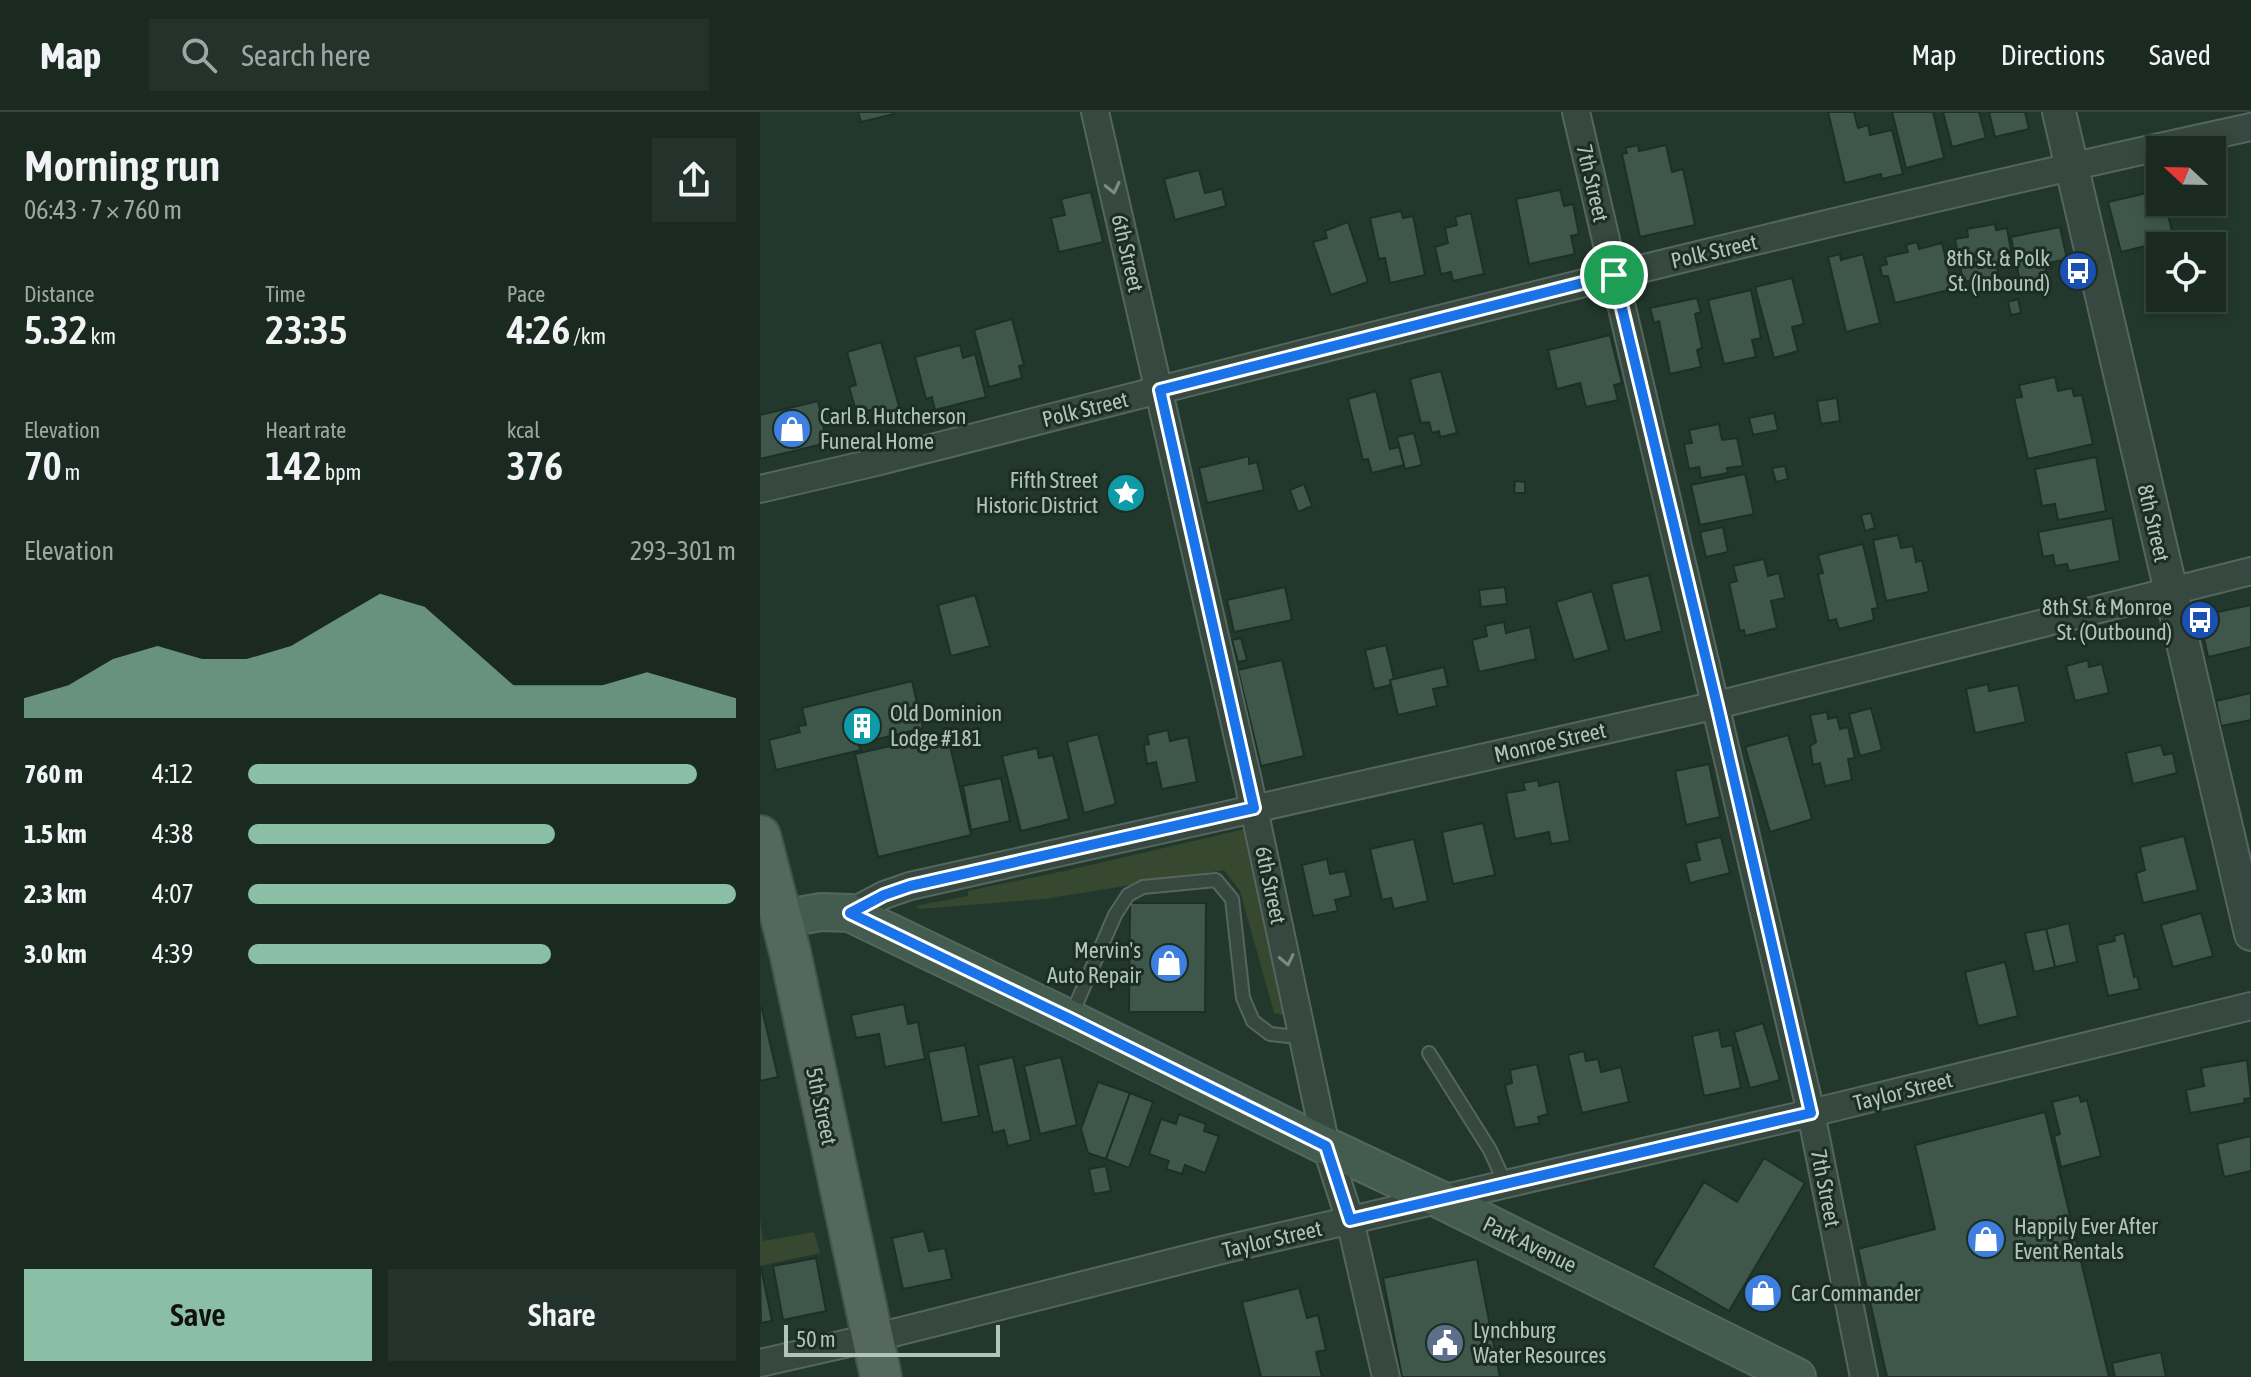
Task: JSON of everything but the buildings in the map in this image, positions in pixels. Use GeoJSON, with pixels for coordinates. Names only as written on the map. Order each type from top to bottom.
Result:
{"type":"FeatureCollection","features":[{"type":"Feature","properties":{"kind":"main road","name":"5th Street"},"geometry":{"type":"LineString","coordinates":[[760,836],[771,922],[881,1377]]}},
{"type":"Feature","properties":{"kind":"main road","name":"Park Avenue"},"geometry":{"type":"LineString","coordinates":[[771,922],[821,912],[850,913],[1797,1377]]}},
{"type":"Feature","properties":{"kind":"street","name":"6th Street"},"geometry":{"type":"LineString","coordinates":[[1095,112],[1254,808],[1326,1146],[1350,1220],[1386,1377]]}},
{"type":"Feature","properties":{"kind":"street","name":"7th Street"},"geometry":{"type":"LineString","coordinates":[[1576,112],[1811,1113],[1864,1377]]}},
{"type":"Feature","properties":{"kind":"street","name":"8th Street"},"geometry":{"type":"LineString","coordinates":[[2059,112],[2251,934]]}},
{"type":"Feature","properties":{"kind":"street","name":"Polk Street"},"geometry":{"type":"LineString","coordinates":[[760,489],[887,460],[1614,275],[2251,127]]}},
{"type":"Feature","properties":{"kind":"street","name":"Monroe Street"},"geometry":{"type":"LineString","coordinates":[[850,913],[884,895],[910,886],[1717,705],[2251,571]]}},
{"type":"Feature","properties":{"kind":"street","name":"Taylor Street"},"geometry":{"type":"LineString","coordinates":[[760,1363],[2251,1006]]}},
{"type":"Feature","properties":{"kind":"lane"},"geometry":{"type":"LineString","coordinates":[[1070,1019],[1115,915],[1128,895],[1143,887],[1216,880],[1232,899],[1243,998],[1253,1021],[1270,1034],[1288,1036],[1303,1033]]}},
{"type":"Feature","properties":{"kind":"lane"},"geometry":{"type":"LineString","coordinates":[[1429,1053],[1490,1150],[1505,1183]]}},
{"type":"Feature","properties":{"kind":"green space"},"geometry":{"type":"Polygon","coordinates":[[[1245,829],[1250,833],[1290,1010],[1284,1015],[1274,1013],[1240,891],[1224,870],[1044,899],[920,909],[915,906],[968,896],[968,891],[1245,829]]]}},
{"type":"Feature","properties":{"kind":"green space"},"geometry":{"type":"Polygon","coordinates":[[[760,1218],[763,1241],[814,1232],[820,1253],[760,1266],[760,1218]]]}},
{"type":"Feature","properties":{"kind":"place","name":"8th St. & Polk St. (Inbound)"},"geometry":{"type":"Point","coordinates":[2078,271]}},
{"type":"Feature","properties":{"kind":"place","name":"Carl B. Hutcherson Funeral Home"},"geometry":{"type":"Point","coordinates":[792,429]}},
{"type":"Feature","properties":{"kind":"place","name":"Fifth Street Historic District"},"geometry":{"type":"Point","coordinates":[1126,493]}},
{"type":"Feature","properties":{"kind":"place","name":"8th St. & Monroe St. (Outbound)"},"geometry":{"type":"Point","coordinates":[2200,620]}},
{"type":"Feature","properties":{"kind":"place","name":"Old Dominion Lodge #181"},"geometry":{"type":"Point","coordinates":[862,726]}},
{"type":"Feature","properties":{"kind":"place","name":"Mervin's Auto Repair"},"geometry":{"type":"Point","coordinates":[1169,963]}},
{"type":"Feature","properties":{"kind":"place","name":"Happily Ever After Event Rentals"},"geometry":{"type":"Point","coordinates":[1986,1239]}},
{"type":"Feature","properties":{"kind":"place","name":"Car Commander"},"geometry":{"type":"Point","coordinates":[1763,1293]}},
{"type":"Feature","properties":{"kind":"place","name":"Lynchburg Water Resources"},"geometry":{"type":"Point","coordinates":[1445,1343]}},
{"type":"Feature","properties":{"kind":"route"},"geometry":{"type":"LineString","coordinates":[[1614,275],[1811,1113],[1350,1220],[1326,1146],[850,913],[884,895],[910,886],[1254,808],[1160,390],[1614,275]]}}]}
